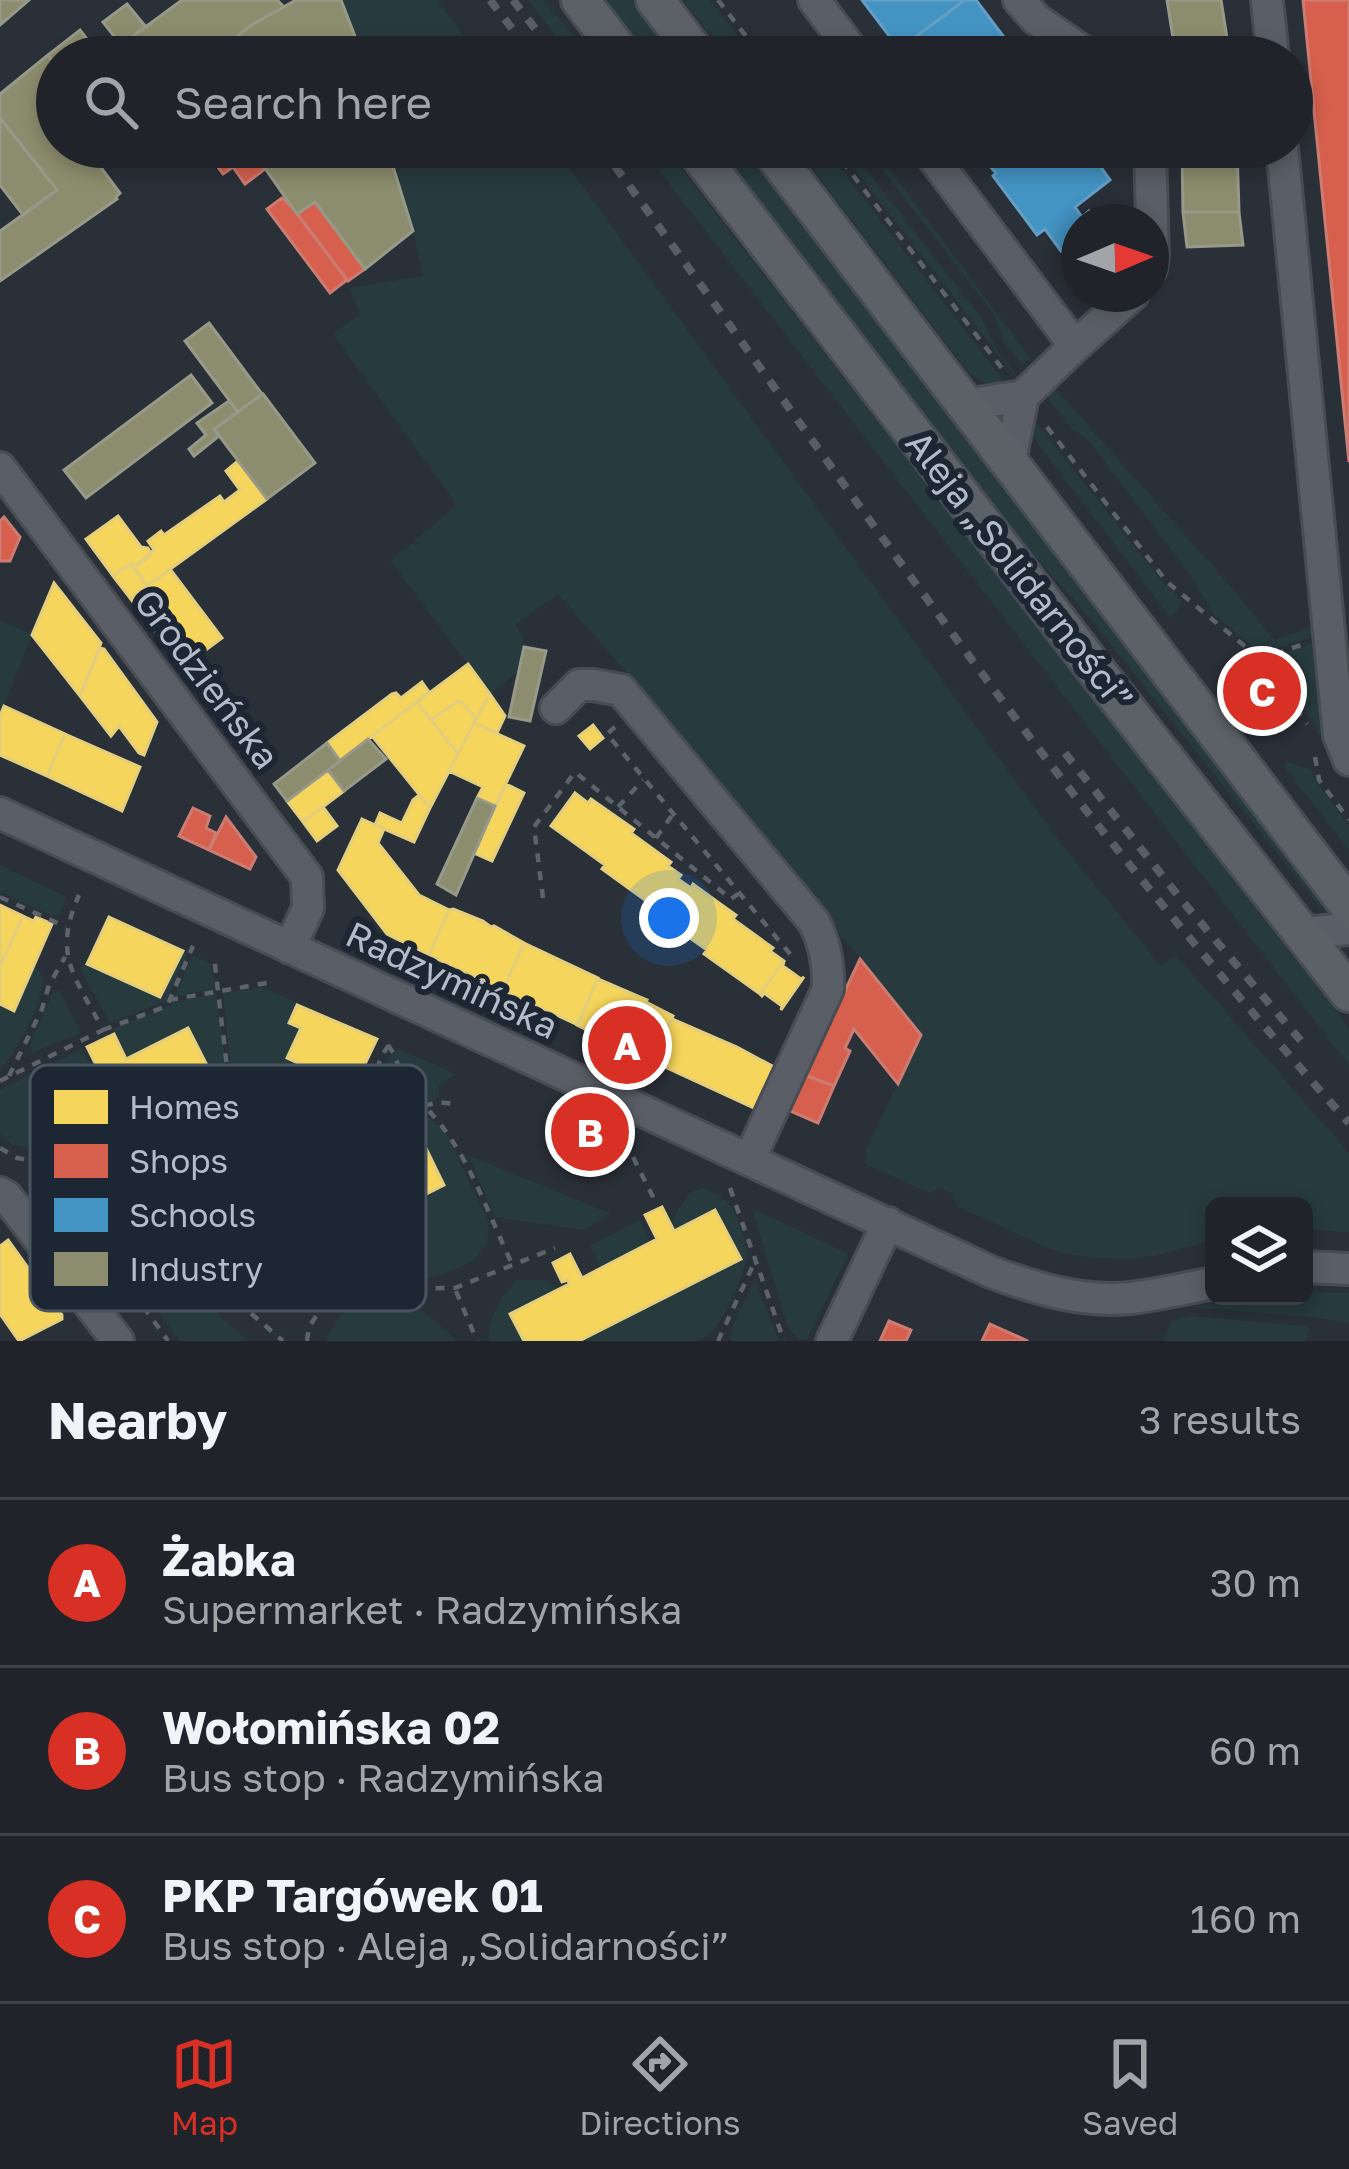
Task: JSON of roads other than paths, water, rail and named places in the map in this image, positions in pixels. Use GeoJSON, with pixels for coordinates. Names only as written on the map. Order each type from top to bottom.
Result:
{"type":"FeatureCollection","features":[{"type":"Feature","properties":{"kind":"main road"},"geometry":{"type":"LineString","coordinates":[[580,0],[608,36]]}},
{"type":"Feature","properties":{"kind":"main road"},"geometry":{"type":"LineString","coordinates":[[655,0],[683,36]]}},
{"type":"Feature","properties":{"kind":"main road","name":"Aleja „Solidarności”"},"geometry":{"type":"LineString","coordinates":[[709,168],[1349,993]]}},
{"type":"Feature","properties":{"kind":"main road","name":"Aleja „Solidarności”"},"geometry":{"type":"LineString","coordinates":[[784,168],[1348,908]]}},
{"type":"Feature","properties":{"kind":"street"},"geometry":{"type":"LineString","coordinates":[[814,0],[841,36]]}},
{"type":"Feature","properties":{"kind":"street"},"geometry":{"type":"LineString","coordinates":[[1019,0],[1060,36]]}},
{"type":"Feature","properties":{"kind":"street"},"geometry":{"type":"LineString","coordinates":[[1268,0],[1271,36]]}},
{"type":"Feature","properties":{"kind":"street"},"geometry":{"type":"LineString","coordinates":[[941,168],[1075,346]]}},
{"type":"Feature","properties":{"kind":"street"},"geometry":{"type":"LineString","coordinates":[[1151,168],[1152,204]]}},
{"type":"Feature","properties":{"kind":"street"},"geometry":{"type":"LineString","coordinates":[[1285,168],[1335,536],[1330,635],[1333,741]]}},
{"type":"Feature","properties":{"kind":"street"},"geometry":{"type":"LineString","coordinates":[[1010,461],[1023,396],[1113,312]]}},
{"type":"Feature","properties":{"kind":"street"},"geometry":{"type":"LineString","coordinates":[[966,405],[1023,396]]}},
{"type":"Feature","properties":{"kind":"street","name":"Grodzieńska"},"geometry":{"type":"LineString","coordinates":[[5,484],[307,877],[308,908],[290,948]]}},
{"type":"Feature","properties":{"kind":"street"},"geometry":{"type":"LineString","coordinates":[[556,708],[579,685],[621,690],[822,936],[828,989],[749,1160]]}},
{"type":"Feature","properties":{"kind":"street","name":"Radzymińska"},"geometry":{"type":"LineString","coordinates":[[0,813],[991,1272],[1077,1296],[1128,1298],[1205,1285]]}},
{"type":"Feature","properties":{"kind":"street"},"geometry":{"type":"LineString","coordinates":[[1302,933],[1348,908]]}},
{"type":"Feature","properties":{"kind":"street"},"geometry":{"type":"LineString","coordinates":[[3,1194],[30,1229]]}},
{"type":"Feature","properties":{"kind":"street"},"geometry":{"type":"LineString","coordinates":[[832,1341],[888,1223]]}},
{"type":"Feature","properties":{"kind":"street"},"geometry":{"type":"LineString","coordinates":[[1313,1268],[1349,1269]]}},
{"type":"Feature","properties":{"kind":"street"},"geometry":{"type":"LineString","coordinates":[[95,1311],[118,1341]]}},
{"type":"Feature","properties":{"kind":"railway"},"geometry":{"type":"LineString","coordinates":[[490,0],[518,36]]}},
{"type":"Feature","properties":{"kind":"railway"},"geometry":{"type":"LineString","coordinates":[[513,0],[541,36]]}},
{"type":"Feature","properties":{"kind":"railway"},"geometry":{"type":"LineString","coordinates":[[616,168],[900,563],[1085,809],[1349,1123]]}},
{"type":"Feature","properties":{"kind":"railway"},"geometry":{"type":"LineString","coordinates":[[1065,753],[1301,1041]]}},
{"type":"Feature","properties":{"kind":"place","name":"PKP Targówek 01"},"geometry":{"type":"Point","coordinates":[1262,691]}},
{"type":"Feature","properties":{"kind":"place","name":"Żabka"},"geometry":{"type":"Point","coordinates":[627,1045]}},
{"type":"Feature","properties":{"kind":"place","name":"Wołomińska 02"},"geometry":{"type":"Point","coordinates":[590,1132]}}]}
